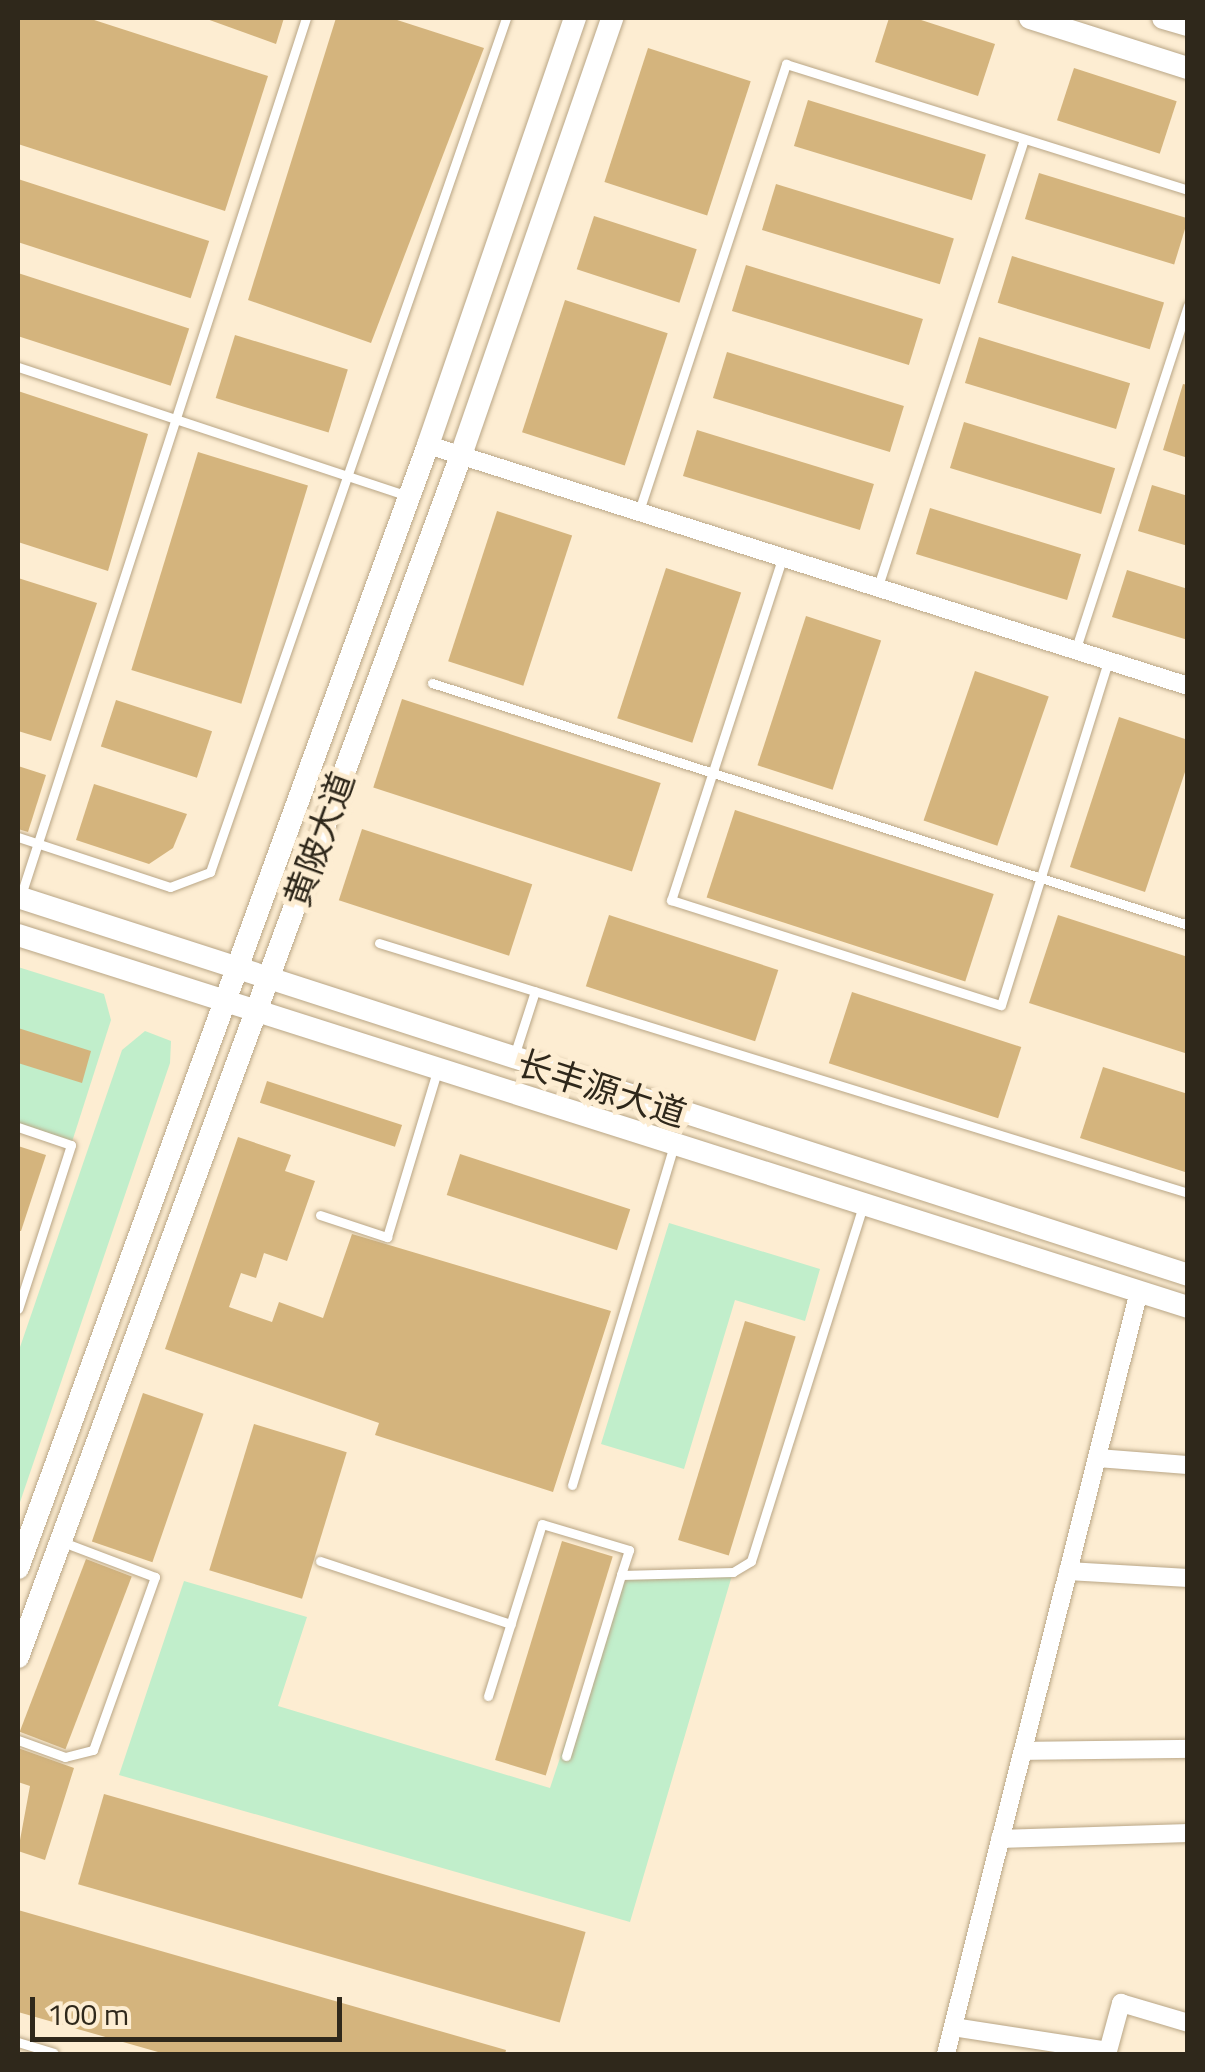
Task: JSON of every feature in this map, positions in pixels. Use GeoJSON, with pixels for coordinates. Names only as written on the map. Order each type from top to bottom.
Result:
{"type":"FeatureCollection","features":[{"type":"Feature","properties":{"kind":"street","name":"黄陂大道"},"geometry":{"type":"LineString","coordinates":[[18,1568],[428,445],[574,18]]}},
{"type":"Feature","properties":{"kind":"street","name":"黄陂大道"},"geometry":{"type":"LineString","coordinates":[[18,1657],[460,458],[612,18]]}},
{"type":"Feature","properties":{"kind":"street"},"geometry":{"type":"LineString","coordinates":[[1030,18],[1188,68]]}},
{"type":"Feature","properties":{"kind":"street"},"geometry":{"type":"LineString","coordinates":[[1163,18],[1188,26]]}},
{"type":"Feature","properties":{"kind":"street"},"geometry":{"type":"LineString","coordinates":[[428,445],[1188,686]]}},
{"type":"Feature","properties":{"kind":"street","name":"长丰源大道"},"geometry":{"type":"LineString","coordinates":[[19,897],[1188,1275]]}},
{"type":"Feature","properties":{"kind":"street","name":"长丰源大道"},"geometry":{"type":"LineString","coordinates":[[18,935],[1188,1307]]}},
{"type":"Feature","properties":{"kind":"street"},"geometry":{"type":"LineString","coordinates":[[946,2054],[1139,1291]]}},
{"type":"Feature","properties":{"kind":"street"},"geometry":{"type":"LineString","coordinates":[[1097,1458],[1188,1464]]}},
{"type":"Feature","properties":{"kind":"street"},"geometry":{"type":"LineString","coordinates":[[1068,1571],[1188,1578]]}},
{"type":"Feature","properties":{"kind":"street"},"geometry":{"type":"LineString","coordinates":[[1023,1751],[1188,1749]]}},
{"type":"Feature","properties":{"kind":"street"},"geometry":{"type":"LineString","coordinates":[[1000,1839],[1188,1833]]}},
{"type":"Feature","properties":{"kind":"street"},"geometry":{"type":"LineString","coordinates":[[953,2027],[1108,2051],[1121,2003],[1188,2023]]}},
{"type":"Feature","properties":{"kind":"lane"},"geometry":{"type":"LineString","coordinates":[[19,897],[306,18]]}},
{"type":"Feature","properties":{"kind":"lane"},"geometry":{"type":"LineString","coordinates":[[18,837],[170,887],[210,872],[506,18]]}},
{"type":"Feature","properties":{"kind":"lane"},"geometry":{"type":"LineString","coordinates":[[638,514],[786,64],[1188,190]]}},
{"type":"Feature","properties":{"kind":"lane"},"geometry":{"type":"LineString","coordinates":[[877,588],[1024,139]]}},
{"type":"Feature","properties":{"kind":"lane"},"geometry":{"type":"LineString","coordinates":[[1075,651],[1188,306]]}},
{"type":"Feature","properties":{"kind":"lane"},"geometry":{"type":"LineString","coordinates":[[18,367],[349,472],[408,496]]}},
{"type":"Feature","properties":{"kind":"lane"},"geometry":{"type":"LineString","coordinates":[[782,559],[672,900],[1001,1006],[1108,661]]}},
{"type":"Feature","properties":{"kind":"lane"},"geometry":{"type":"LineString","coordinates":[[432,683],[1188,925]]}},
{"type":"Feature","properties":{"kind":"lane"},"geometry":{"type":"LineString","coordinates":[[379,943],[1188,1194]]}},
{"type":"Feature","properties":{"kind":"lane"},"geometry":{"type":"LineString","coordinates":[[513,1058],[535,991]]}},
{"type":"Feature","properties":{"kind":"lane"},"geometry":{"type":"LineString","coordinates":[[320,1215],[388,1236],[438,1068]]}},
{"type":"Feature","properties":{"kind":"lane"},"geometry":{"type":"LineString","coordinates":[[18,1127],[71,1144],[18,1309]]}},
{"type":"Feature","properties":{"kind":"lane"},"geometry":{"type":"LineString","coordinates":[[572,1486],[675,1143]]}},
{"type":"Feature","properties":{"kind":"lane"},"geometry":{"type":"LineString","coordinates":[[621,1575],[734,1572],[751,1560],[864,1204]]}},
{"type":"Feature","properties":{"kind":"lane"},"geometry":{"type":"LineString","coordinates":[[488,1696],[542,1524],[629,1550],[566,1756]]}},
{"type":"Feature","properties":{"kind":"lane"},"geometry":{"type":"LineString","coordinates":[[18,1740],[65,1757],[93,1750],[156,1576],[60,1542]]}},
{"type":"Feature","properties":{"kind":"lane"},"geometry":{"type":"LineString","coordinates":[[320,1562],[511,1624]]}},
{"type":"Feature","properties":{"kind":"lane"},"geometry":{"type":"LineString","coordinates":[[18,2042],[54,2054]]}},
{"type":"Feature","properties":{"kind":"green space"},"geometry":{"type":"Polygon","coordinates":[[[18,967],[104,994],[111,1020],[71,1145],[18,1127],[18,967]]]}},
{"type":"Feature","properties":{"kind":"green space"},"geometry":{"type":"Polygon","coordinates":[[[145,1031],[171,1041],[170,1063],[18,1508],[18,1353],[122,1050],[145,1031]]]}},
{"type":"Feature","properties":{"kind":"green space"},"geometry":{"type":"Polygon","coordinates":[[[669,1223],[820,1269],[805,1321],[735,1300],[684,1469],[601,1444],[669,1223]]]}},
{"type":"Feature","properties":{"kind":"green space"},"geometry":{"type":"Polygon","coordinates":[[[733,1572],[630,1922],[119,1775],[184,1581],[307,1617],[278,1706],[550,1788],[621,1575],[733,1572]]]}},
{"type":"Feature","properties":{"kind":"building"},"geometry":{"type":"Polygon","coordinates":[[[20,18],[88,18],[268,76],[225,211],[18,144],[20,18]]]}},
{"type":"Feature","properties":{"kind":"building"},"geometry":{"type":"Polygon","coordinates":[[[204,18],[284,18],[276,44],[204,18]]]}},
{"type":"Feature","properties":{"kind":"building"},"geometry":{"type":"Polygon","coordinates":[[[336,18],[391,18],[484,48],[371,343],[248,300],[336,18]]]}},
{"type":"Feature","properties":{"kind":"building"},"geometry":{"type":"Polygon","coordinates":[[[889,18],[915,18],[995,44],[978,96],[875,62],[889,18]]]}},
{"type":"Feature","properties":{"kind":"building"},"geometry":{"type":"Polygon","coordinates":[[[648,48],[751,81],[707,215],[604,182],[648,48]]]}},
{"type":"Feature","properties":{"kind":"building"},"geometry":{"type":"Polygon","coordinates":[[[1074,68],[1177,101],[1160,154],[1057,120],[1074,68]]]}},
{"type":"Feature","properties":{"kind":"building"},"geometry":{"type":"Polygon","coordinates":[[[808,100],[986,154],[972,200],[794,146],[808,100]]]}},
{"type":"Feature","properties":{"kind":"building"},"geometry":{"type":"Polygon","coordinates":[[[1039,173],[1188,219],[1174,265],[1025,219],[1039,173]]]}},
{"type":"Feature","properties":{"kind":"building"},"geometry":{"type":"Polygon","coordinates":[[[18,179],[209,241],[191,298],[18,242],[18,179]]]}},
{"type":"Feature","properties":{"kind":"building"},"geometry":{"type":"Polygon","coordinates":[[[776,184],[954,238],[940,284],[762,230],[776,184]]]}},
{"type":"Feature","properties":{"kind":"building"},"geometry":{"type":"Polygon","coordinates":[[[594,216],[697,249],[679,303],[577,269],[594,216]]]}},
{"type":"Feature","properties":{"kind":"building"},"geometry":{"type":"Polygon","coordinates":[[[1012,256],[1164,302],[1150,349],[998,303],[1012,256]]]}},
{"type":"Feature","properties":{"kind":"building"},"geometry":{"type":"Polygon","coordinates":[[[746,265],[923,319],[909,365],[732,311],[746,265]]]}},
{"type":"Feature","properties":{"kind":"building"},"geometry":{"type":"Polygon","coordinates":[[[18,273],[189,329],[171,386],[18,336],[18,273]]]}},
{"type":"Feature","properties":{"kind":"building"},"geometry":{"type":"Polygon","coordinates":[[[565,300],[668,333],[625,466],[522,432],[565,300]]]}},
{"type":"Feature","properties":{"kind":"building"},"geometry":{"type":"Polygon","coordinates":[[[235,335],[348,369],[329,433],[216,398],[235,335]]]}},
{"type":"Feature","properties":{"kind":"building"},"geometry":{"type":"Polygon","coordinates":[[[979,337],[1130,383],[1116,429],[965,383],[979,337]]]}},
{"type":"Feature","properties":{"kind":"building"},"geometry":{"type":"Polygon","coordinates":[[[727,352],[904,406],[890,452],[713,398],[727,352]]]}},
{"type":"Feature","properties":{"kind":"building"},"geometry":{"type":"Polygon","coordinates":[[[1183,384],[1188,385],[1188,458],[1163,450],[1183,384]]]}},
{"type":"Feature","properties":{"kind":"building"},"geometry":{"type":"Polygon","coordinates":[[[18,391],[148,434],[108,571],[18,542],[18,391]]]}},
{"type":"Feature","properties":{"kind":"building"},"geometry":{"type":"Polygon","coordinates":[[[964,422],[1115,468],[1101,514],[950,468],[964,422]]]}},
{"type":"Feature","properties":{"kind":"building"},"geometry":{"type":"Polygon","coordinates":[[[697,430],[874,484],[860,530],[683,476],[697,430]]]}},
{"type":"Feature","properties":{"kind":"building"},"geometry":{"type":"Polygon","coordinates":[[[198,452],[308,486],[241,704],[131,670],[198,452]]]}},
{"type":"Feature","properties":{"kind":"building"},"geometry":{"type":"Polygon","coordinates":[[[1152,485],[1188,496],[1188,546],[1138,531],[1152,485]]]}},
{"type":"Feature","properties":{"kind":"building"},"geometry":{"type":"Polygon","coordinates":[[[930,508],[1081,554],[1067,600],[916,554],[930,508]]]}},
{"type":"Feature","properties":{"kind":"building"},"geometry":{"type":"Polygon","coordinates":[[[497,511],[572,535],[523,686],[448,661],[497,511]]]}},
{"type":"Feature","properties":{"kind":"building"},"geometry":{"type":"Polygon","coordinates":[[[666,568],[741,592],[692,743],[617,718],[666,568]]]}},
{"type":"Feature","properties":{"kind":"building"},"geometry":{"type":"Polygon","coordinates":[[[1127,570],[1188,589],[1188,640],[1112,617],[1127,570]]]}},
{"type":"Feature","properties":{"kind":"building"},"geometry":{"type":"Polygon","coordinates":[[[18,578],[97,603],[51,741],[18,731],[18,578]]]}},
{"type":"Feature","properties":{"kind":"building"},"geometry":{"type":"Polygon","coordinates":[[[806,616],[881,640],[833,790],[757,765],[806,616]]]}},
{"type":"Feature","properties":{"kind":"building"},"geometry":{"type":"Polygon","coordinates":[[[975,671],[1049,696],[997,846],[924,820],[975,671]]]}},
{"type":"Feature","properties":{"kind":"building"},"geometry":{"type":"Polygon","coordinates":[[[402,699],[661,783],[632,872],[373,787],[402,699]]]}},
{"type":"Feature","properties":{"kind":"building"},"geometry":{"type":"Polygon","coordinates":[[[116,700],[212,731],[197,778],[101,747],[116,700]]]}},
{"type":"Feature","properties":{"kind":"building"},"geometry":{"type":"Polygon","coordinates":[[[1119,717],[1188,740],[1188,763],[1145,892],[1070,867],[1119,717]]]}},
{"type":"Feature","properties":{"kind":"building"},"geometry":{"type":"Polygon","coordinates":[[[18,766],[46,775],[28,832],[18,829],[18,766]]]}},
{"type":"Feature","properties":{"kind":"building"},"geometry":{"type":"Polygon","coordinates":[[[94,784],[187,814],[173,848],[149,864],[76,840],[94,784]]]}},
{"type":"Feature","properties":{"kind":"building"},"geometry":{"type":"Polygon","coordinates":[[[735,810],[994,894],[965,982],[707,897],[735,810]]]}},
{"type":"Feature","properties":{"kind":"building"},"geometry":{"type":"Polygon","coordinates":[[[362,829],[532,884],[509,956],[339,900],[362,829]]]}},
{"type":"Feature","properties":{"kind":"building"},"geometry":{"type":"Polygon","coordinates":[[[609,915],[778,970],[755,1041],[586,986],[609,915]]]}},
{"type":"Feature","properties":{"kind":"building"},"geometry":{"type":"Polygon","coordinates":[[[1058,915],[1188,957],[1188,1054],[1029,1003],[1058,915]]]}},
{"type":"Feature","properties":{"kind":"building"},"geometry":{"type":"Polygon","coordinates":[[[852,992],[1021,1047],[998,1118],[829,1063],[852,992]]]}},
{"type":"Feature","properties":{"kind":"building"},"geometry":{"type":"Polygon","coordinates":[[[18,1028],[91,1051],[82,1083],[18,1063],[18,1028]]]}},
{"type":"Feature","properties":{"kind":"building"},"geometry":{"type":"Polygon","coordinates":[[[1103,1067],[1188,1094],[1188,1173],[1080,1138],[1103,1067]]]}},
{"type":"Feature","properties":{"kind":"building"},"geometry":{"type":"Polygon","coordinates":[[[267,1081],[402,1125],[395,1147],[260,1103],[267,1081]]]}},
{"type":"Feature","properties":{"kind":"building"},"geometry":{"type":"Polygon","coordinates":[[[238,1137],[291,1155],[285,1171],[315,1181],[287,1261],[264,1253],[256,1278],[241,1273],[229,1307],[272,1322],[279,1302],[323,1318],[352,1234],[611,1311],[553,1492],[375,1435],[379,1423],[165,1349],[238,1137]]]}},
{"type":"Feature","properties":{"kind":"building"},"geometry":{"type":"Polygon","coordinates":[[[18,1146],[46,1155],[21,1231],[18,1231],[18,1146]]]}},
{"type":"Feature","properties":{"kind":"building"},"geometry":{"type":"Polygon","coordinates":[[[460,1154],[630,1209],[617,1250],[447,1195],[460,1154]]]}},
{"type":"Feature","properties":{"kind":"building"},"geometry":{"type":"Polygon","coordinates":[[[745,1321],[796,1336],[729,1555],[678,1540],[745,1321]]]}},
{"type":"Feature","properties":{"kind":"building"},"geometry":{"type":"Polygon","coordinates":[[[143,1393],[204,1414],[152,1562],[92,1541],[143,1393]]]}},
{"type":"Feature","properties":{"kind":"building"},"geometry":{"type":"Polygon","coordinates":[[[254,1424],[347,1452],[302,1599],[209,1570],[254,1424]]]}},
{"type":"Feature","properties":{"kind":"building"},"geometry":{"type":"Polygon","coordinates":[[[562,1541],[613,1556],[546,1775],[495,1760],[562,1541]]]}},
{"type":"Feature","properties":{"kind":"building"},"geometry":{"type":"Polygon","coordinates":[[[86,1559],[132,1577],[65,1749],[20,1732],[86,1559]]]}},
{"type":"Feature","properties":{"kind":"building"},"geometry":{"type":"Polygon","coordinates":[[[18,1748],[74,1768],[45,1860],[18,1851],[30,1786],[18,1782],[18,1748]]]}},
{"type":"Feature","properties":{"kind":"building"},"geometry":{"type":"Polygon","coordinates":[[[104,1794],[586,1932],[560,2022],[78,1884],[104,1794]]]}},
{"type":"Feature","properties":{"kind":"building"},"geometry":{"type":"Polygon","coordinates":[[[18,1910],[506,2050],[505,2054],[165,2054],[18,2012],[18,1910]]]}}]}
